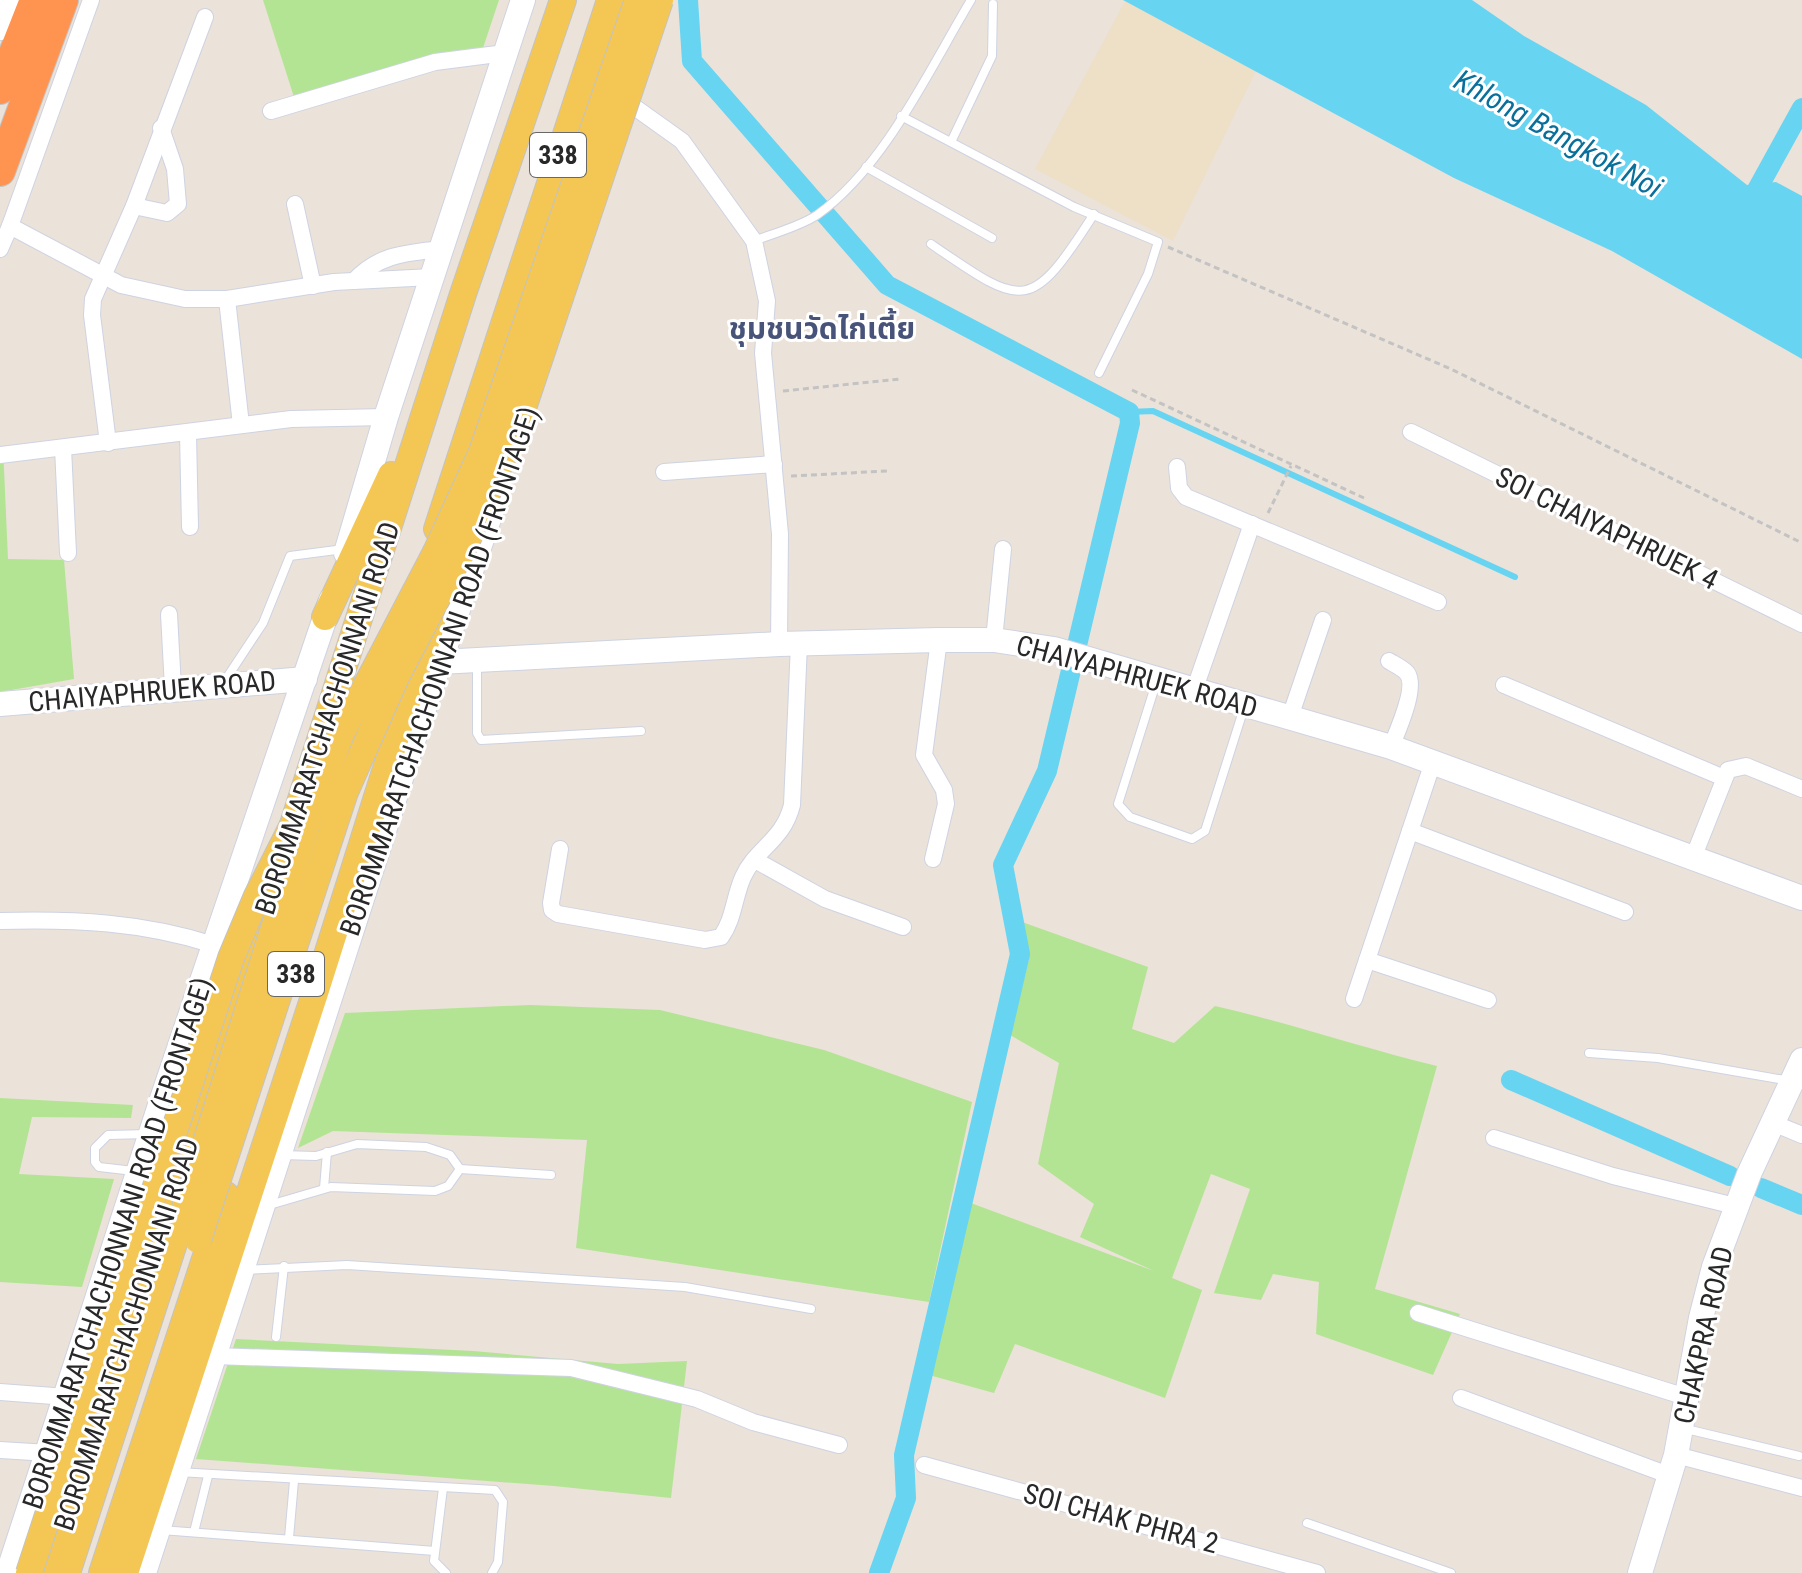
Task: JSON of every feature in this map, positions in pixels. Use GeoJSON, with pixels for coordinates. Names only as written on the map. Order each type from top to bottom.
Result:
{"type":"FeatureCollection","features":[{"type":"Feature","properties":{"kind":"highway"},"geometry":{"type":"LineString","coordinates":[[0,89],[33,0]]}},
{"type":"Feature","properties":{"kind":"highway"},"geometry":{"type":"LineString","coordinates":[[0,171],[63,0]]}},
{"type":"Feature","properties":{"kind":"main road"},"geometry":{"type":"LineString","coordinates":[[0,28],[12,0]]}},
{"type":"Feature","properties":{"kind":"main road"},"geometry":{"type":"LineString","coordinates":[[0,58],[33,0]]}},
{"type":"Feature","properties":{"kind":"main road","name":"BOROMMARATCHACHONNANI ROAD (FRONTAGE)"},"geometry":{"type":"LineString","coordinates":[[8,1573],[150,1134],[305,679],[386,417],[523,0]]}},
{"type":"Feature","properties":{"kind":"main road","name":"BOROMMARATCHACHONNANI ROAD"},"geometry":{"type":"LineString","coordinates":[[102,1573],[212,1240],[506,310],[610,0]]}},
{"type":"Feature","properties":{"kind":"main road"},"geometry":{"type":"LineString","coordinates":[[29,1573],[231,958],[269,872],[436,552],[482,452],[638,0]]}},
{"type":"Feature","properties":{"kind":"main road"},"geometry":{"type":"LineString","coordinates":[[67,1573],[345,792],[375,720],[485,503],[521,414],[660,0]]}},
{"type":"Feature","properties":{"kind":"main road","name":"BOROMMARATCHACHONNANI ROAD (FRONTAGE)"},"geometry":{"type":"LineString","coordinates":[[144,1573],[440,662],[668,0]]}},
{"type":"Feature","properties":{"kind":"main road","name":"BOROMMARATCHACHONNANI ROAD"},"geometry":{"type":"LineString","coordinates":[[48,1573],[347,661],[463,294],[561,4]]}},
{"type":"Feature","properties":{"kind":"main road"},"geometry":{"type":"LineString","coordinates":[[486,373],[498,495]]}},
{"type":"Feature","properties":{"kind":"main road"},"geometry":{"type":"LineString","coordinates":[[325,617],[436,378]]}},
{"type":"Feature","properties":{"kind":"main road"},"geometry":{"type":"LineString","coordinates":[[125,1573],[306,1023],[440,596]]}},
{"type":"Feature","properties":{"kind":"main road","name":"CHAIYAPHRUEK ROAD"},"geometry":{"type":"LineString","coordinates":[[440,662],[789,644],[939,640],[994,640],[1054,649],[1391,747],[1802,898]]}},
{"type":"Feature","properties":{"kind":"main road","name":"CHAIYAPHRUEK ROAD"},"geometry":{"type":"LineString","coordinates":[[0,704],[224,683],[305,679]]}},
{"type":"Feature","properties":{"kind":"main road"},"geometry":{"type":"LineString","coordinates":[[92,1573],[277,914],[341,734]]}},
{"type":"Feature","properties":{"kind":"main road","name":"CHAKPRA ROAD"},"geometry":{"type":"LineString","coordinates":[[1640,1573],[1674,1466],[1701,1318],[1735,1206],[1797,1071]]}},
{"type":"Feature","properties":{"kind":"street"},"geometry":{"type":"LineString","coordinates":[[0,249],[91,0]]}},
{"type":"Feature","properties":{"kind":"street"},"geometry":{"type":"LineString","coordinates":[[108,443],[92,315],[103,276],[134,206],[205,17]]}},
{"type":"Feature","properties":{"kind":"street"},"geometry":{"type":"LineString","coordinates":[[271,111],[435,62],[505,53]]}},
{"type":"Feature","properties":{"kind":"street"},"geometry":{"type":"LineString","coordinates":[[560,849],[552,910],[716,940],[726,930],[742,879],[755,860],[782,833],[792,805],[789,644],[763,353],[767,301],[754,241],[682,141],[633,106]]}},
{"type":"Feature","properties":{"kind":"street"},"geometry":{"type":"LineString","coordinates":[[134,206],[167,213],[178,204],[175,169],[161,128]]}},
{"type":"Feature","properties":{"kind":"street"},"geometry":{"type":"LineString","coordinates":[[295,204],[313,286]]}},
{"type":"Feature","properties":{"kind":"street"},"geometry":{"type":"LineString","coordinates":[[10,226],[103,276],[148,293],[185,299],[227,299],[354,281],[367,283],[432,277]]}},
{"type":"Feature","properties":{"kind":"street"},"geometry":{"type":"LineString","coordinates":[[354,281],[374,263],[391,255],[441,249]]}},
{"type":"Feature","properties":{"kind":"street"},"geometry":{"type":"LineString","coordinates":[[227,299],[241,425]]}},
{"type":"Feature","properties":{"kind":"street"},"geometry":{"type":"LineString","coordinates":[[0,455],[291,419],[386,417]]}},
{"type":"Feature","properties":{"kind":"street","name":"SOI CHAIYAPHRUEK 4"},"geometry":{"type":"LineString","coordinates":[[1411,432],[1802,624]]}},
{"type":"Feature","properties":{"kind":"street"},"geometry":{"type":"LineString","coordinates":[[188,434],[190,527]]}},
{"type":"Feature","properties":{"kind":"street"},"geometry":{"type":"LineString","coordinates":[[63,448],[68,553]]}},
{"type":"Feature","properties":{"kind":"street"},"geometry":{"type":"LineString","coordinates":[[1177,467],[1179,488],[1186,497],[1438,602]]}},
{"type":"Feature","properties":{"kind":"street"},"geometry":{"type":"LineString","coordinates":[[664,472],[775,470]]}},
{"type":"Feature","properties":{"kind":"street"},"geometry":{"type":"LineString","coordinates":[[1195,688],[1256,525]]}},
{"type":"Feature","properties":{"kind":"street"},"geometry":{"type":"LineString","coordinates":[[994,640],[1003,549]]}},
{"type":"Feature","properties":{"kind":"street"},"geometry":{"type":"LineString","coordinates":[[169,614],[173,688]]}},
{"type":"Feature","properties":{"kind":"street"},"geometry":{"type":"LineString","coordinates":[[1290,717],[1323,620]]}},
{"type":"Feature","properties":{"kind":"street"},"geometry":{"type":"LineString","coordinates":[[933,859],[946,804],[944,790],[924,755],[939,640]]}},
{"type":"Feature","properties":{"kind":"street"},"geometry":{"type":"LineString","coordinates":[[1389,661],[1406,672],[1411,680],[1410,694],[1391,747]]}},
{"type":"Feature","properties":{"kind":"street"},"geometry":{"type":"LineString","coordinates":[[1504,685],[1724,778]]}},
{"type":"Feature","properties":{"kind":"street"},"geometry":{"type":"LineString","coordinates":[[1354,999],[1433,762]]}},
{"type":"Feature","properties":{"kind":"street"},"geometry":{"type":"LineString","coordinates":[[1693,858],[1724,778],[1735,766],[1746,766],[1802,789]]}},
{"type":"Feature","properties":{"kind":"street"},"geometry":{"type":"LineString","coordinates":[[1410,831],[1625,912]]}},
{"type":"Feature","properties":{"kind":"street"},"geometry":{"type":"LineString","coordinates":[[755,860],[825,899],[903,927]]}},
{"type":"Feature","properties":{"kind":"street"},"geometry":{"type":"LineString","coordinates":[[0,921],[114,922],[164,929],[214,945]]}},
{"type":"Feature","properties":{"kind":"street"},"geometry":{"type":"LineString","coordinates":[[1367,960],[1488,1000]]}},
{"type":"Feature","properties":{"kind":"street"},"geometry":{"type":"LineString","coordinates":[[1773,1123],[1802,1135]]}},
{"type":"Feature","properties":{"kind":"street"},"geometry":{"type":"LineString","coordinates":[[1494,1138],[1613,1176],[1735,1206]]}},
{"type":"Feature","properties":{"kind":"street"},"geometry":{"type":"LineString","coordinates":[[1418,1313],[1686,1397]]}},
{"type":"Feature","properties":{"kind":"street"},"geometry":{"type":"LineString","coordinates":[[215,1356],[571,1368],[697,1399],[753,1422],[839,1445]]}},
{"type":"Feature","properties":{"kind":"street"},"geometry":{"type":"LineString","coordinates":[[0,1392],[67,1397]]}},
{"type":"Feature","properties":{"kind":"street"},"geometry":{"type":"LineString","coordinates":[[1461,1398],[1674,1466],[1802,1488]]}},
{"type":"Feature","properties":{"kind":"street"},"geometry":{"type":"LineString","coordinates":[[0,1450],[49,1453]]}},
{"type":"Feature","properties":{"kind":"street","name":"SOI CHAK PHRA 2"},"geometry":{"type":"LineString","coordinates":[[924,1465],[1317,1573]]}},
{"type":"Feature","properties":{"kind":"lane"},"geometry":{"type":"LineString","coordinates":[[754,241],[814,217],[840,197],[866,167],[901,116],[971,0]]}},
{"type":"Feature","properties":{"kind":"lane"},"geometry":{"type":"LineString","coordinates":[[951,142],[992,56],[993,4]]}},
{"type":"Feature","properties":{"kind":"lane"},"geometry":{"type":"LineString","coordinates":[[901,116],[1094,214],[1158,242],[1148,274],[1099,373]]}},
{"type":"Feature","properties":{"kind":"lane"},"geometry":{"type":"LineString","coordinates":[[866,167],[992,238]]}},
{"type":"Feature","properties":{"kind":"lane"},"geometry":{"type":"LineString","coordinates":[[931,244],[988,284],[1009,293],[1027,291],[1046,280],[1067,257],[1094,214]]}},
{"type":"Feature","properties":{"kind":"lane"},"geometry":{"type":"LineString","coordinates":[[224,683],[235,661],[263,623],[290,556],[347,549]]}},
{"type":"Feature","properties":{"kind":"lane"},"geometry":{"type":"LineString","coordinates":[[477,660],[477,733],[481,740],[641,731]]}},
{"type":"Feature","properties":{"kind":"lane"},"geometry":{"type":"LineString","coordinates":[[1158,677],[1118,804],[1130,817],[1192,839],[1205,831],[1246,704]]}},
{"type":"Feature","properties":{"kind":"lane"},"geometry":{"type":"LineString","coordinates":[[1589,1053],[1797,1071]]}},
{"type":"Feature","properties":{"kind":"lane"},"geometry":{"type":"LineString","coordinates":[[138,1172],[99,1167],[95,1162],[95,1148],[108,1135],[150,1134]]}},
{"type":"Feature","properties":{"kind":"lane"},"geometry":{"type":"LineString","coordinates":[[280,1155],[304,1156],[357,1144],[426,1147],[450,1155],[460,1169]]}},
{"type":"Feature","properties":{"kind":"lane"},"geometry":{"type":"LineString","coordinates":[[324,1188],[327,1152]]}},
{"type":"Feature","properties":{"kind":"lane"},"geometry":{"type":"LineString","coordinates":[[460,1169],[551,1175]]}},
{"type":"Feature","properties":{"kind":"lane"},"geometry":{"type":"LineString","coordinates":[[263,1206],[284,1203],[324,1188],[435,1191],[448,1186],[460,1169]]}},
{"type":"Feature","properties":{"kind":"lane"},"geometry":{"type":"LineString","coordinates":[[243,1270],[347,1265],[685,1287],[811,1309]]}},
{"type":"Feature","properties":{"kind":"lane"},"geometry":{"type":"LineString","coordinates":[[276,1337],[284,1266]]}},
{"type":"Feature","properties":{"kind":"lane"},"geometry":{"type":"LineString","coordinates":[[1682,1427],[1799,1456]]}},
{"type":"Feature","properties":{"kind":"lane"},"geometry":{"type":"LineString","coordinates":[[178,1472],[294,1481],[481,1488],[501,1495],[498,1562],[492,1573]]}},
{"type":"Feature","properties":{"kind":"lane"},"geometry":{"type":"LineString","coordinates":[[194,1532],[208,1476]]}},
{"type":"Feature","properties":{"kind":"lane"},"geometry":{"type":"LineString","coordinates":[[289,1538],[294,1481]]}},
{"type":"Feature","properties":{"kind":"lane"},"geometry":{"type":"LineString","coordinates":[[443,1488],[435,1551],[436,1567],[446,1573]]}},
{"type":"Feature","properties":{"kind":"lane"},"geometry":{"type":"LineString","coordinates":[[1307,1523],[1451,1573]]}},
{"type":"Feature","properties":{"kind":"lane"},"geometry":{"type":"LineString","coordinates":[[158,1530],[435,1551]]}},
{"type":"Feature","properties":{"kind":"path"},"geometry":{"type":"LineString","coordinates":[[1158,242],[1451,369],[1802,543]]}},
{"type":"Feature","properties":{"kind":"path"},"geometry":{"type":"LineString","coordinates":[[767,393],[900,379]]}},
{"type":"Feature","properties":{"kind":"path"},"geometry":{"type":"LineString","coordinates":[[1132,390],[1364,498]]}},
{"type":"Feature","properties":{"kind":"path"},"geometry":{"type":"LineString","coordinates":[[1256,525],[1291,466]]}},
{"type":"Feature","properties":{"kind":"path"},"geometry":{"type":"LineString","coordinates":[[775,470],[887,471]]}},
{"type":"Feature","properties":{"kind":"shaded area"},"geometry":{"type":"Polygon","coordinates":[[[1125,1],[1257,69],[1173,241],[1035,169],[1125,1]]]}},
{"type":"Feature","properties":{"kind":"green space"},"geometry":{"type":"Polygon","coordinates":[[[263,0],[499,0],[482,51],[294,97],[263,0]]]}},
{"type":"Feature","properties":{"kind":"green space"},"geometry":{"type":"Polygon","coordinates":[[[0,447],[3,447],[8,559],[64,560],[74,679],[0,692],[0,447]]]}},
{"type":"Feature","properties":{"kind":"green space"},"geometry":{"type":"Polygon","coordinates":[[[1022,922],[1148,967],[1132,1029],[1174,1043],[1215,1006],[1437,1066],[1375,1289],[1460,1314],[1433,1375],[1316,1334],[1319,1282],[1273,1274],[1261,1300],[1214,1293],[1250,1189],[1211,1174],[1172,1278],[1202,1290],[1165,1398],[1015,1344],[994,1393],[929,1375],[968,1202],[1154,1271],[1080,1237],[1094,1204],[1038,1164],[1059,1063],[1010,1035],[1029,959],[1022,922]]]}},
{"type":"Feature","properties":{"kind":"green space"},"geometry":{"type":"Polygon","coordinates":[[[530,1005],[660,1010],[824,1050],[972,1102],[929,1302],[576,1248],[587,1140],[333,1131],[298,1148],[345,1013],[530,1005]]]}},
{"type":"Feature","properties":{"kind":"green space"},"geometry":{"type":"Polygon","coordinates":[[[0,1098],[133,1105],[131,1118],[32,1117],[19,1174],[114,1179],[82,1287],[0,1282],[0,1098]]]}},
{"type":"Feature","properties":{"kind":"green space"},"geometry":{"type":"Polygon","coordinates":[[[236,1339],[473,1351],[618,1364],[687,1361],[671,1498],[196,1459],[236,1339]]]}},
{"type":"Feature","properties":{"kind":"water","name":"Khlong Bangkok Noi"},"geometry":{"type":"Polygon","coordinates":[[[1123,0],[1472,0],[1524,36],[1646,105],[1747,185],[1776,182],[1802,196],[1802,359],[1612,251],[1454,178],[1123,0]]]}},
{"type":"Feature","properties":{"kind":"waterway"},"geometry":{"type":"LineString","coordinates":[[688,0],[692,61],[887,285],[1129,412],[1130,423],[1047,771],[1003,865],[1020,954],[904,1455],[906,1498],[879,1573]]}},
{"type":"Feature","properties":{"kind":"waterway"},"geometry":{"type":"LineString","coordinates":[[1748,206],[1802,108]]}},
{"type":"Feature","properties":{"kind":"waterway"},"geometry":{"type":"LineString","coordinates":[[1129,412],[1153,411],[1515,577]]}},
{"type":"Feature","properties":{"kind":"waterway"},"geometry":{"type":"LineString","coordinates":[[1511,1080],[1730,1176]]}},
{"type":"Feature","properties":{"kind":"waterway"},"geometry":{"type":"LineString","coordinates":[[1761,1188],[1802,1205]]}},
{"type":"Feature","properties":{"kind":"district","name":"ชุมชนวัดไก่เตี้ย"},"geometry":{"type":"Point","coordinates":[822,329]}}]}
